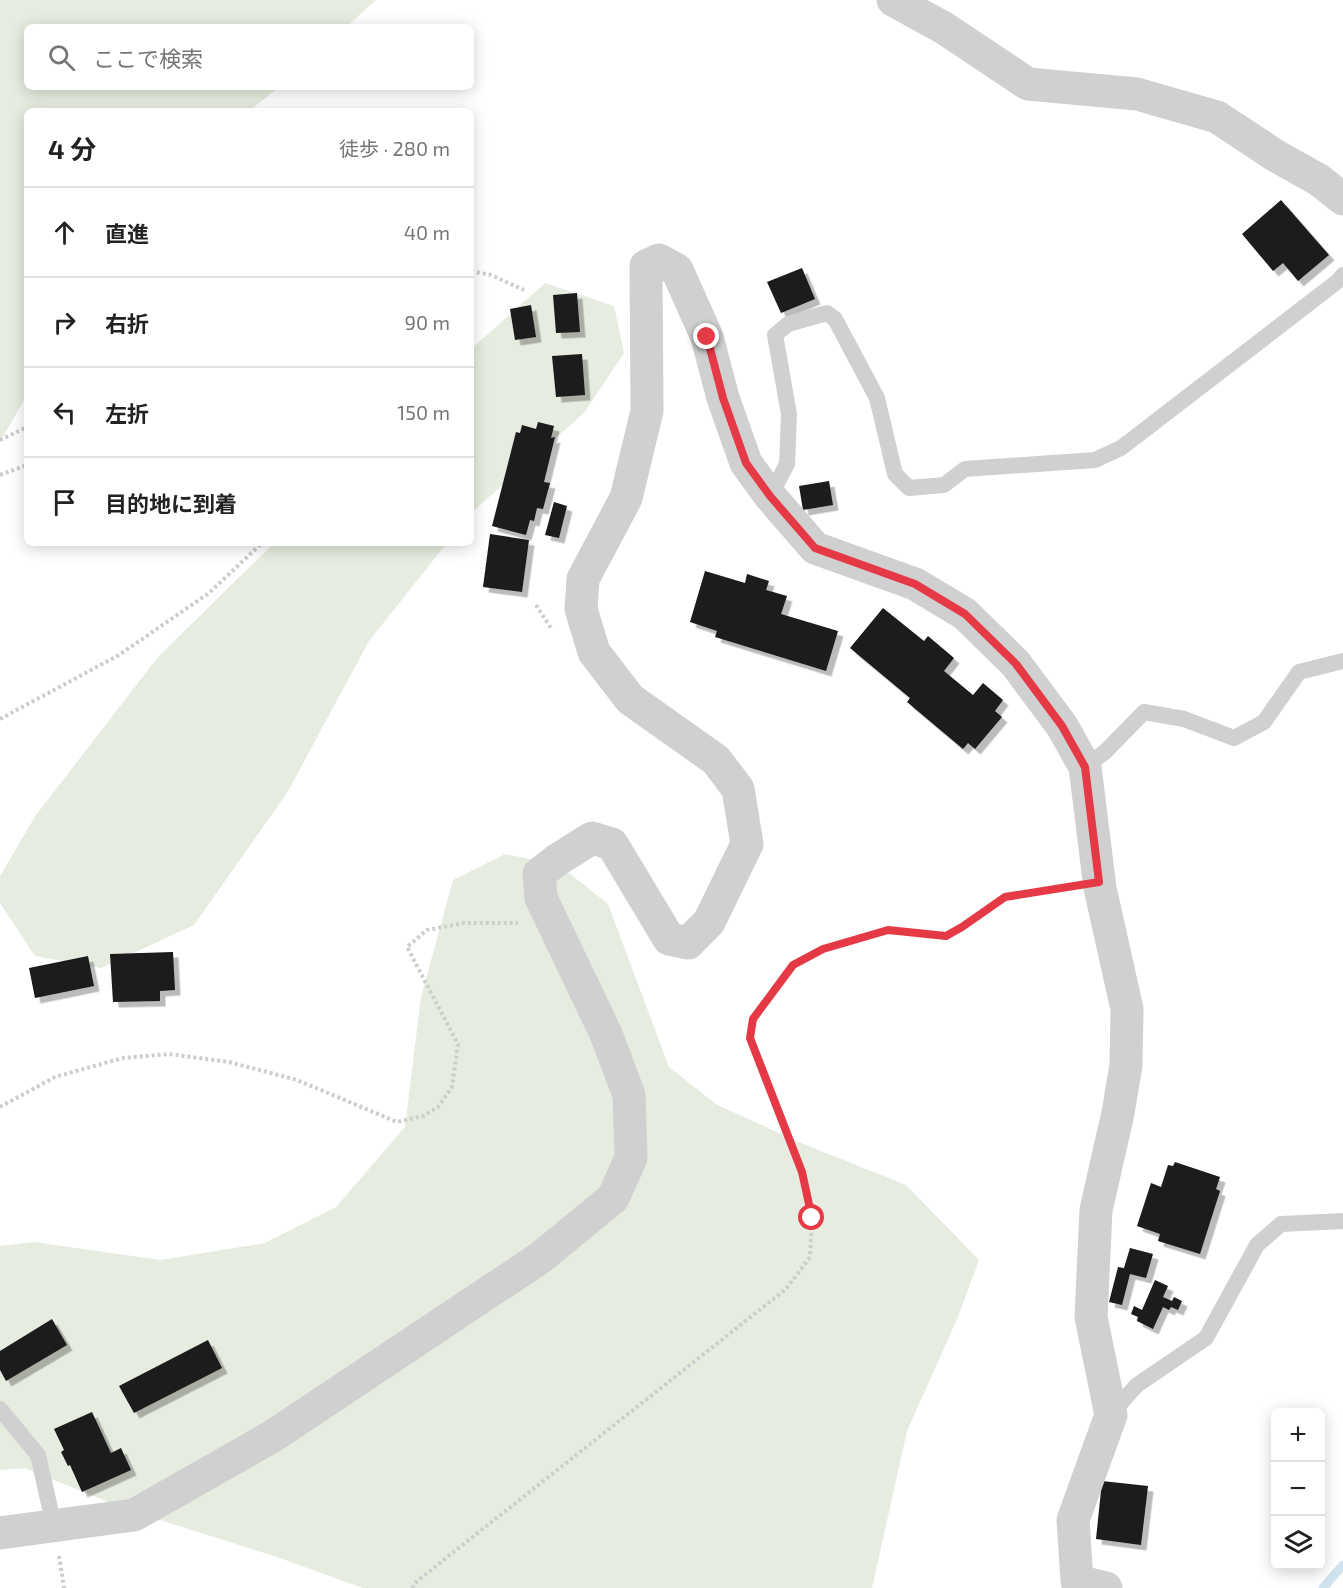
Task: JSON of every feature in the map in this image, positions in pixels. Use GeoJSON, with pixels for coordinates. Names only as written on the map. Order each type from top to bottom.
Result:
{"type":"FeatureCollection","features":[{"type":"Feature","properties":{"kind":"street"},"geometry":{"type":"LineString","coordinates":[[893,0],[944,28],[1028,84],[1137,94],[1217,117],[1276,156],[1319,180],[1343,199]]}},
{"type":"Feature","properties":{"kind":"street"},"geometry":{"type":"LineString","coordinates":[[0,1533],[134,1515],[273,1436],[540,1258],[613,1198],[631,1158],[629,1095],[606,1034],[541,898],[539,874],[592,838],[612,844],[669,939],[687,943],[709,922],[747,843],[738,789],[716,760],[630,699],[594,652],[581,609],[583,579],[626,498],[647,411],[646,266],[659,260],[676,270],[707,337],[723,398],[746,463],[770,496],[815,548],[915,584],[965,614],[1016,664],[1062,726],[1085,767],[1099,882],[1126,1009],[1126,1065],[1118,1113],[1096,1210],[1091,1317],[1111,1414],[1073,1520],[1077,1581],[1106,1588]]}},
{"type":"Feature","properties":{"kind":"lane"},"geometry":{"type":"LineString","coordinates":[[770,496],[787,464],[789,414],[775,335],[788,324],[827,313],[835,319],[878,398],[895,474],[909,488],[944,485],[966,469],[1095,460],[1121,448],[1343,275]]}},
{"type":"Feature","properties":{"kind":"lane"},"geometry":{"type":"LineString","coordinates":[[1085,767],[1105,752],[1144,712],[1184,719],[1234,738],[1264,722],[1299,672],[1343,662]]}},
{"type":"Feature","properties":{"kind":"lane"},"geometry":{"type":"LineString","coordinates":[[1111,1414],[1137,1385],[1206,1338],[1257,1245],[1281,1224],[1343,1221]]}},
{"type":"Feature","properties":{"kind":"lane"},"geometry":{"type":"LineString","coordinates":[[0,1409],[38,1455],[54,1526]]}},
{"type":"Feature","properties":{"kind":"path"},"geometry":{"type":"LineString","coordinates":[[474,272],[491,275],[524,290]]}},
{"type":"Feature","properties":{"kind":"path"},"geometry":{"type":"LineString","coordinates":[[0,440],[24,428]]}},
{"type":"Feature","properties":{"kind":"path"},"geometry":{"type":"LineString","coordinates":[[0,475],[24,466]]}},
{"type":"Feature","properties":{"kind":"path"},"geometry":{"type":"LineString","coordinates":[[0,720],[119,655],[209,593],[259,546]]}},
{"type":"Feature","properties":{"kind":"path"},"geometry":{"type":"LineString","coordinates":[[412,1588],[426,1574],[786,1289],[810,1257],[812,1218],[802,1172],[750,1038],[753,1019],[793,965],[823,949],[888,930],[946,936],[1005,897],[1099,882]]}},
{"type":"Feature","properties":{"kind":"path"},"geometry":{"type":"LineString","coordinates":[[0,1107],[55,1077],[123,1058],[169,1054],[229,1062],[297,1080],[398,1122],[423,1116],[438,1107],[452,1087],[458,1044],[407,946],[427,930],[464,923],[553,924]]}},
{"type":"Feature","properties":{"kind":"shaded area"},"geometry":{"type":"Polygon","coordinates":[[[0,0],[376,0],[349,24],[24,24],[24,90],[275,90],[253,108],[24,108],[24,400],[0,442],[0,0]]]}},
{"type":"Feature","properties":{"kind":"shaded area"},"geometry":{"type":"Polygon","coordinates":[[[545,283],[614,306],[624,353],[584,413],[474,510],[474,346],[545,283]]]}},
{"type":"Feature","properties":{"kind":"shaded area"},"geometry":{"type":"Polygon","coordinates":[[[271,546],[445,546],[369,641],[287,793],[194,925],[101,968],[35,956],[0,903],[0,876],[36,815],[158,657],[271,546]]]}},
{"type":"Feature","properties":{"kind":"shaded area"},"geometry":{"type":"Polygon","coordinates":[[[505,854],[559,865],[608,904],[669,1067],[717,1105],[806,1145],[906,1185],[979,1260],[958,1317],[907,1431],[872,1588],[363,1588],[277,1557],[125,1509],[25,1468],[0,1470],[0,1246],[34,1242],[161,1260],[265,1243],[336,1207],[405,1127],[421,997],[453,880],[505,854]]]}},
{"type":"Feature","properties":{"kind":"building"},"geometry":{"type":"Polygon","coordinates":[[[1281,200],[1329,255],[1298,281],[1283,263],[1273,271],[1242,234],[1281,200]]]}},
{"type":"Feature","properties":{"kind":"building"},"geometry":{"type":"Polygon","coordinates":[[[802,268],[815,299],[781,313],[767,282],[802,268]]]}},
{"type":"Feature","properties":{"kind":"building"},"geometry":{"type":"Polygon","coordinates":[[[577,293],[580,332],[556,333],[553,295],[577,293]]]}},
{"type":"Feature","properties":{"kind":"building"},"geometry":{"type":"Polygon","coordinates":[[[531,305],[536,337],[515,340],[510,309],[531,305]]]}},
{"type":"Feature","properties":{"kind":"building"},"geometry":{"type":"Polygon","coordinates":[[[582,354],[585,395],[556,397],[552,356],[582,354]]]}},
{"type":"Feature","properties":{"kind":"building"},"geometry":{"type":"Polygon","coordinates":[[[538,422],[554,426],[551,438],[555,437],[544,482],[550,483],[543,509],[537,508],[534,521],[530,520],[526,535],[492,526],[516,432],[520,433],[522,425],[536,429],[538,422]]]}},
{"type":"Feature","properties":{"kind":"building"},"geometry":{"type":"Polygon","coordinates":[[[829,481],[833,505],[803,510],[799,486],[829,481]]]}},
{"type":"Feature","properties":{"kind":"building"},"geometry":{"type":"Polygon","coordinates":[[[554,502],[567,506],[559,538],[545,535],[554,502]]]}},
{"type":"Feature","properties":{"kind":"building"},"geometry":{"type":"Polygon","coordinates":[[[490,534],[529,540],[522,592],[483,587],[490,534]]]}},
{"type":"Feature","properties":{"kind":"building"},"geometry":{"type":"Polygon","coordinates":[[[705,571],[745,583],[747,574],[769,581],[766,590],[787,596],[781,614],[838,631],[826,671],[715,637],[717,631],[690,622],[705,571]]]}},
{"type":"Feature","properties":{"kind":"building"},"geometry":{"type":"Polygon","coordinates":[[[883,608],[924,641],[928,636],[954,658],[944,671],[973,695],[983,683],[1003,700],[995,711],[1002,717],[975,749],[968,743],[963,749],[907,702],[910,698],[850,648],[883,608]]]}},
{"type":"Feature","properties":{"kind":"building"},"geometry":{"type":"Polygon","coordinates":[[[173,952],[175,990],[160,991],[160,1001],[113,1002],[110,954],[173,952]]]}},
{"type":"Feature","properties":{"kind":"building"},"geometry":{"type":"Polygon","coordinates":[[[88,956],[94,986],[35,998],[29,968],[88,956]]]}},
{"type":"Feature","properties":{"kind":"building"},"geometry":{"type":"Polygon","coordinates":[[[1175,1162],[1220,1177],[1216,1189],[1220,1191],[1200,1254],[1158,1241],[1160,1234],[1137,1226],[1151,1183],[1161,1187],[1168,1165],[1173,1166],[1175,1162]]]}},
{"type":"Feature","properties":{"kind":"building"},"geometry":{"type":"Polygon","coordinates":[[[1130,1248],[1153,1254],[1146,1278],[1130,1274],[1122,1305],[1109,1302],[1118,1267],[1124,1268],[1130,1248]]]}},
{"type":"Feature","properties":{"kind":"building"},"geometry":{"type":"Polygon","coordinates":[[[1155,1280],[1168,1286],[1163,1297],[1172,1301],[1174,1297],[1182,1301],[1178,1310],[1163,1307],[1153,1329],[1137,1321],[1138,1317],[1131,1314],[1134,1306],[1142,1310],[1155,1280]]]}},
{"type":"Feature","properties":{"kind":"building"},"geometry":{"type":"Polygon","coordinates":[[[52,1319],[67,1345],[6,1381],[0,1370],[0,1351],[52,1319]]]}},
{"type":"Feature","properties":{"kind":"building"},"geometry":{"type":"Polygon","coordinates":[[[208,1340],[222,1368],[134,1413],[119,1386],[208,1340]]]}},
{"type":"Feature","properties":{"kind":"building"},"geometry":{"type":"Polygon","coordinates":[[[92,1412],[111,1453],[121,1448],[131,1470],[82,1492],[70,1465],[68,1466],[61,1452],[64,1450],[54,1429],[92,1412]]]}},
{"type":"Feature","properties":{"kind":"building"},"geometry":{"type":"Polygon","coordinates":[[[1102,1481],[1148,1486],[1141,1545],[1096,1539],[1102,1481]]]}},
{"type":"Feature","properties":{"kind":"waterway"},"geometry":{"type":"LineString","coordinates":[[1323,1588],[1343,1565]]}},
{"type":"Feature","properties":{"kind":"route"},"geometry":{"type":"LineString","coordinates":[[707,337],[723,398],[746,463],[770,496],[815,548],[915,584],[965,614],[1016,664],[1062,726],[1085,767],[1099,882],[1005,897],[946,936],[888,930],[823,949],[793,965],[753,1019],[750,1038],[802,1172],[812,1218]]}}]}
